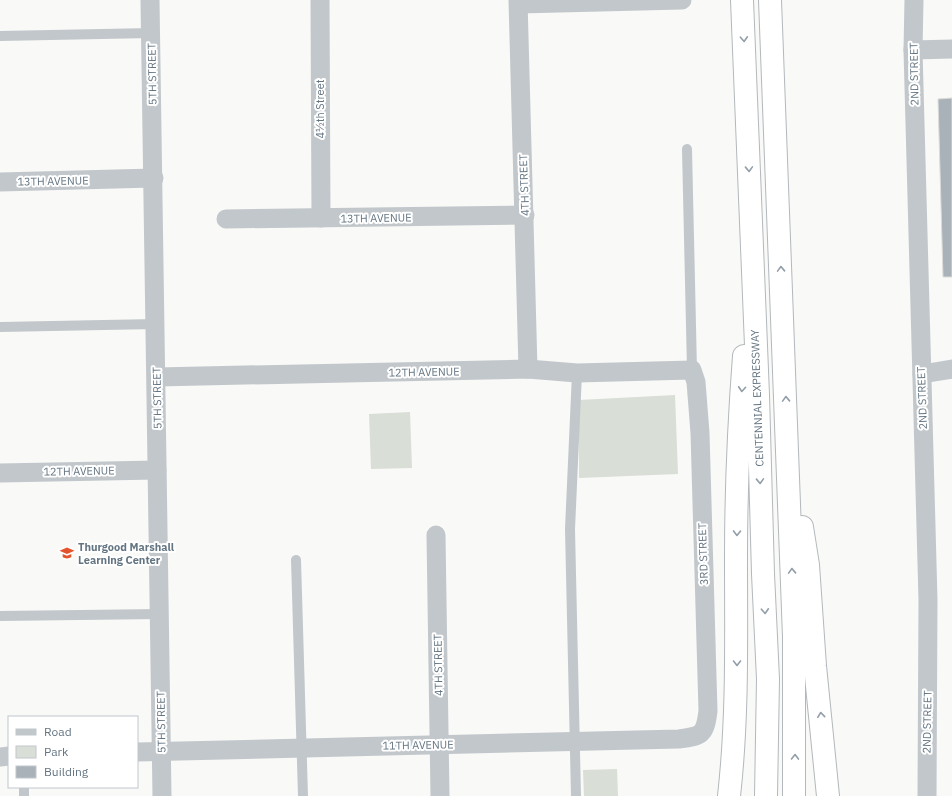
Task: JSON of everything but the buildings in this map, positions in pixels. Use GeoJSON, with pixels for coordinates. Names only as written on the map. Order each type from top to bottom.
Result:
{"type":"FeatureCollection","features":[{"type":"Feature","properties":{"kind":"highway","name":"CENTENNIAL EXPRESSWAY"},"geometry":{"type":"LineString","coordinates":[[742,0],[768,679],[766,796]]}},
{"type":"Feature","properties":{"kind":"highway"},"geometry":{"type":"LineString","coordinates":[[770,0],[794,637],[794,796]]}},
{"type":"Feature","properties":{"kind":"highway"},"geometry":{"type":"LineString","coordinates":[[729,796],[737,675],[736,554],[740,408],[751,253]]}},
{"type":"Feature","properties":{"kind":"highway"},"geometry":{"type":"LineString","coordinates":[[787,425],[808,565],[815,666],[828,796]]}},
{"type":"Feature","properties":{"kind":"street","name":"5TH STREET"},"geometry":{"type":"LineString","coordinates":[[150,0],[152,33],[162,796]]}},
{"type":"Feature","properties":{"kind":"street","name":"4½th Street"},"geometry":{"type":"LineString","coordinates":[[320,0],[321,218]]}},
{"type":"Feature","properties":{"kind":"street"},"geometry":{"type":"LineString","coordinates":[[518,2],[682,0]]}},
{"type":"Feature","properties":{"kind":"street","name":"2ND STREET"},"geometry":{"type":"LineString","coordinates":[[914,0],[913,50],[928,600],[927,796]]}},
{"type":"Feature","properties":{"kind":"street","name":"4TH STREET"},"geometry":{"type":"LineString","coordinates":[[518,2],[528,369]]}},
{"type":"Feature","properties":{"kind":"street"},"geometry":{"type":"LineString","coordinates":[[913,50],[952,49]]}},
{"type":"Feature","properties":{"kind":"street","name":"13TH AVENUE"},"geometry":{"type":"LineString","coordinates":[[0,182],[154,178]]}},
{"type":"Feature","properties":{"kind":"street","name":"13TH AVENUE"},"geometry":{"type":"LineString","coordinates":[[226,219],[525,215]]}},
{"type":"Feature","properties":{"kind":"street","name":"12TH AVENUE"},"geometry":{"type":"LineString","coordinates":[[157,377],[528,369],[578,373],[692,370]]}},
{"type":"Feature","properties":{"kind":"street"},"geometry":{"type":"LineString","coordinates":[[922,374],[952,369]]}},
{"type":"Feature","properties":{"kind":"street","name":"3RD STREET"},"geometry":{"type":"LineString","coordinates":[[692,370],[696,382],[700,433],[708,712],[704,732],[699,737]]}},
{"type":"Feature","properties":{"kind":"street","name":"12TH AVENUE"},"geometry":{"type":"LineString","coordinates":[[0,473],[157,470]]}},
{"type":"Feature","properties":{"kind":"street","name":"4TH STREET"},"geometry":{"type":"LineString","coordinates":[[436,535],[440,796]]}},
{"type":"Feature","properties":{"kind":"street","name":"11TH AVENUE"},"geometry":{"type":"LineString","coordinates":[[138,752],[575,742],[680,739],[699,737]]}},
{"type":"Feature","properties":{"kind":"lane"},"geometry":{"type":"LineString","coordinates":[[0,36],[152,33]]}},
{"type":"Feature","properties":{"kind":"lane"},"geometry":{"type":"LineString","coordinates":[[686,149],[692,370]]}},
{"type":"Feature","properties":{"kind":"lane"},"geometry":{"type":"LineString","coordinates":[[0,327],[156,324]]}},
{"type":"Feature","properties":{"kind":"lane"},"geometry":{"type":"LineString","coordinates":[[576,796],[570,529],[578,373]]}},
{"type":"Feature","properties":{"kind":"lane"},"geometry":{"type":"LineString","coordinates":[[296,560],[303,796]]}},
{"type":"Feature","properties":{"kind":"lane"},"geometry":{"type":"LineString","coordinates":[[0,616],[160,614]]}},
{"type":"Feature","properties":{"kind":"green space"},"geometry":{"type":"Polygon","coordinates":[[[675,395],[678,474],[579,478],[579,400],[675,395]]]}},
{"type":"Feature","properties":{"kind":"green space"},"geometry":{"type":"Polygon","coordinates":[[[410,412],[412,468],[371,469],[369,414],[410,412]]]}},
{"type":"Feature","properties":{"kind":"green space"},"geometry":{"type":"Polygon","coordinates":[[[617,769],[618,796],[584,796],[583,770],[617,769]]]}},
{"type":"Feature","properties":{"kind":"place","name":"Thurgood Marshall Learning Center"},"geometry":{"type":"Point","coordinates":[67,553]}}]}
